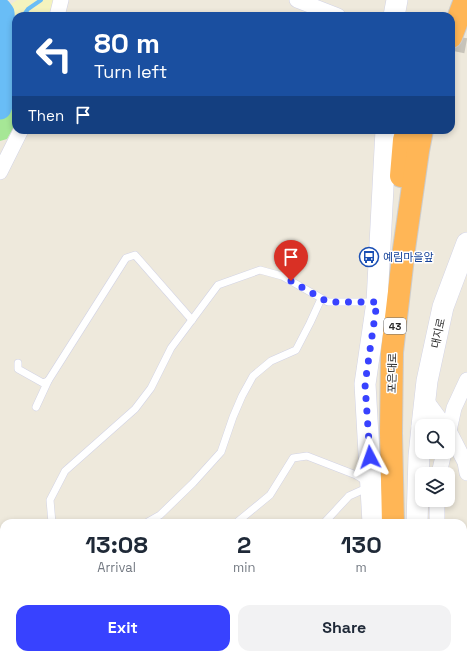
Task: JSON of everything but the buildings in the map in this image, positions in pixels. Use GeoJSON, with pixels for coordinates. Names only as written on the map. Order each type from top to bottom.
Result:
{"type":"FeatureCollection","features":[{"type":"Feature","properties":{"kind":"highway"},"geometry":{"type":"LineString","coordinates":[[446,12],[451,0]]}},
{"type":"Feature","properties":{"kind":"highway"},"geometry":{"type":"LineString","coordinates":[[455,26],[465,0]]}},
{"type":"Feature","properties":{"kind":"highway","name":"포은대로"},"geometry":{"type":"LineString","coordinates":[[384,519],[387,325],[404,140],[406,134]]}},
{"type":"Feature","properties":{"kind":"highway","name":"포은대로"},"geometry":{"type":"LineString","coordinates":[[393,519],[391,433],[392,352],[405,241],[421,134]]}},
{"type":"Feature","properties":{"kind":"street"},"geometry":{"type":"LineString","coordinates":[[58,12],[61,0]]}},
{"type":"Feature","properties":{"kind":"street"},"geometry":{"type":"LineString","coordinates":[[297,0],[328,12]]}},
{"type":"Feature","properties":{"kind":"street"},"geometry":{"type":"LineString","coordinates":[[395,12],[397,0]]}},
{"type":"Feature","properties":{"kind":"street"},"geometry":{"type":"LineString","coordinates":[[0,172],[4,153],[18,134]]}},
{"type":"Feature","properties":{"kind":"street"},"geometry":{"type":"LineString","coordinates":[[373,519],[365,384],[377,302],[386,134]]}},
{"type":"Feature","properties":{"kind":"street","name":"대지로"},"geometry":{"type":"LineString","coordinates":[[423,419],[427,381],[443,307],[467,243]]}},
{"type":"Feature","properties":{"kind":"street"},"geometry":{"type":"LineString","coordinates":[[451,419],[454,408],[467,380]]}},
{"type":"Feature","properties":{"kind":"street"},"geometry":{"type":"LineString","coordinates":[[425,399],[440,419]]}},
{"type":"Feature","properties":{"kind":"street"},"geometry":{"type":"LineString","coordinates":[[455,443],[465,462],[467,473]]}},
{"type":"Feature","properties":{"kind":"street","name":"대지로"},"geometry":{"type":"LineString","coordinates":[[417,519],[419,459]]}},
{"type":"Feature","properties":{"kind":"street"},"geometry":{"type":"LineString","coordinates":[[437,507],[437,519]]}},
{"type":"Feature","properties":{"kind":"lane"},"geometry":{"type":"LineString","coordinates":[[36,407],[48,381],[126,258],[135,255],[192,320]]}},
{"type":"Feature","properties":{"kind":"lane"},"geometry":{"type":"LineString","coordinates":[[52,519],[50,500],[65,471],[135,409],[151,388],[171,348],[218,286],[260,270],[282,276],[328,302],[377,302]]}},
{"type":"Feature","properties":{"kind":"lane"},"geometry":{"type":"LineString","coordinates":[[153,519],[160,515],[193,483],[221,452],[233,417],[253,376],[271,361],[296,350],[321,299]]}},
{"type":"Feature","properties":{"kind":"lane"},"geometry":{"type":"LineString","coordinates":[[18,363],[18,370],[43,383],[48,381]]}},
{"type":"Feature","properties":{"kind":"lane"},"geometry":{"type":"LineString","coordinates":[[241,519],[270,495],[293,458],[307,456],[356,475],[372,486]]}},
{"type":"Feature","properties":{"kind":"lane"},"geometry":{"type":"LineString","coordinates":[[328,519],[350,496],[372,486]]}},
{"type":"Feature","properties":{"kind":"green space"},"geometry":{"type":"Polygon","coordinates":[[[0,13],[7,85],[0,103],[0,13]]]}},
{"type":"Feature","properties":{"kind":"green space"},"geometry":{"type":"Polygon","coordinates":[[[12,39],[12,130],[7,139],[0,141],[0,113],[11,86],[7,43],[12,39]]]}},
{"type":"Feature","properties":{"kind":"sand"},"geometry":{"type":"Polygon","coordinates":[[[17,0],[40,0],[28,8],[25,12],[12,12],[12,31],[6,39],[5,12],[11,4],[17,0]]]}},
{"type":"Feature","properties":{"kind":"sand"},"geometry":{"type":"Polygon","coordinates":[[[42,0],[56,0],[52,12],[27,12],[42,0]]]}},
{"type":"Feature","properties":{"kind":"waterway"},"geometry":{"type":"LineString","coordinates":[[26,12],[41,0]]}},
{"type":"Feature","properties":{"kind":"waterway"},"geometry":{"type":"LineString","coordinates":[[0,9],[3,13],[9,84],[0,108]]}},
{"type":"Feature","properties":{"kind":"waterway"},"geometry":{"type":"LineString","coordinates":[[5,41],[12,31]]}},
{"type":"Feature","properties":{"kind":"tunnel"},"geometry":{"type":"LineString","coordinates":[[455,44],[467,46]]}},
{"type":"Feature","properties":{"kind":"place","name":"예림마을앞"},"geometry":{"type":"Point","coordinates":[369,257]}},
{"type":"Feature","properties":{"kind":"route"},"geometry":{"type":"LineString","coordinates":[[291,281],[328,302],[377,302],[365,384],[370,457]]}}]}
